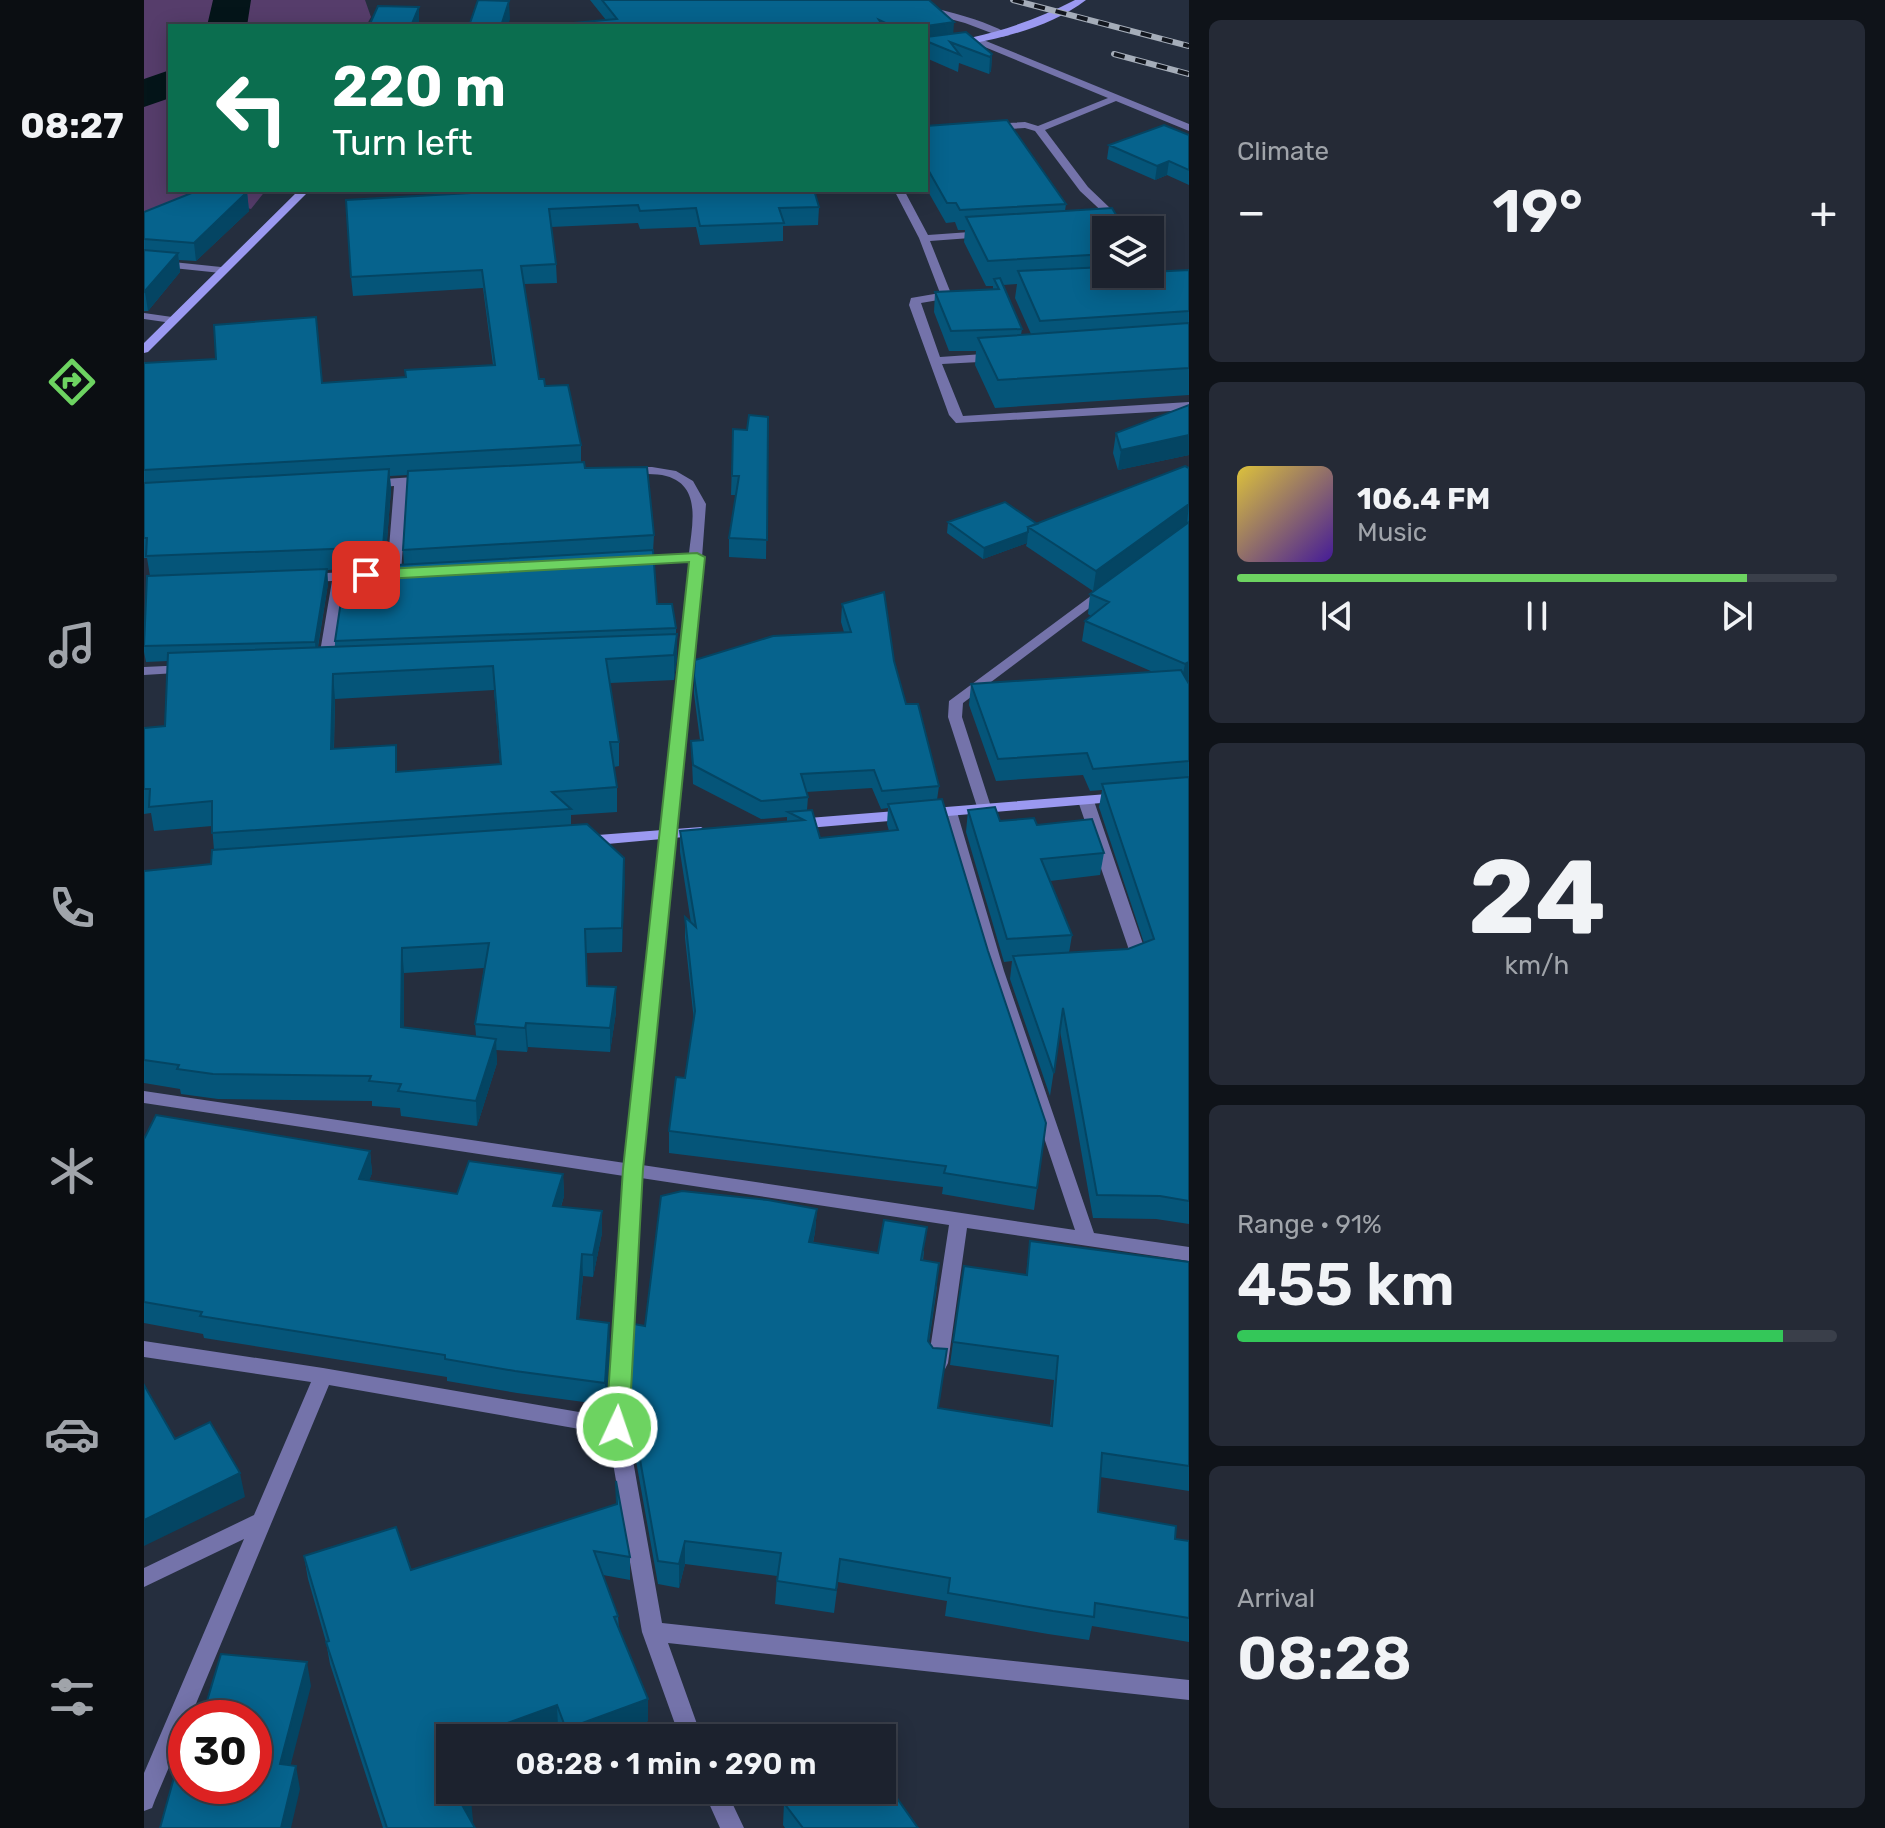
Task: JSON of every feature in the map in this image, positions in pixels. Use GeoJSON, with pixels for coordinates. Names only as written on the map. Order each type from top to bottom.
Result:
{"type":"FeatureCollection","features":[{"type":"Feature","properties":{"kind":"street"},"geometry":{"type":"LineString","coordinates":[[884,0],[968,21],[1005,35]]}},
{"type":"Feature","properties":{"kind":"street"},"geometry":{"type":"LineString","coordinates":[[928,49],[1005,35],[1051,18],[1082,0]]}},
{"type":"Feature","properties":{"kind":"street"},"geometry":{"type":"LineString","coordinates":[[978,41],[1189,128]]}},
{"type":"Feature","properties":{"kind":"street"},"geometry":{"type":"LineString","coordinates":[[1039,129],[1114,99]]}},
{"type":"Feature","properties":{"kind":"street"},"geometry":{"type":"LineString","coordinates":[[970,128],[1025,125],[1039,129],[1084,189],[1114,216]]}},
{"type":"Feature","properties":{"kind":"street"},"geometry":{"type":"LineString","coordinates":[[144,350],[221,270],[303,192]]}},
{"type":"Feature","properties":{"kind":"street"},"geometry":{"type":"LineString","coordinates":[[900,192],[924,238],[946,295]]}},
{"type":"Feature","properties":{"kind":"street"},"geometry":{"type":"LineString","coordinates":[[924,238],[1001,233]]}},
{"type":"Feature","properties":{"kind":"street"},"geometry":{"type":"LineString","coordinates":[[144,262],[221,270]]}},
{"type":"Feature","properties":{"kind":"street"},"geometry":{"type":"LineString","coordinates":[[975,293],[915,300],[955,415],[960,420],[1189,406]]}},
{"type":"Feature","properties":{"kind":"street"},"geometry":{"type":"LineString","coordinates":[[144,316],[172,320]]}},
{"type":"Feature","properties":{"kind":"street"},"geometry":{"type":"LineString","coordinates":[[936,361],[1015,355]]}},
{"type":"Feature","properties":{"kind":"street"},"geometry":{"type":"LineString","coordinates":[[621,470],[650,470],[677,475],[694,487],[700,504],[697,557],[680,651],[667,835],[633,1169],[617,1427],[653,1632],[686,1724]]}},
{"type":"Feature","properties":{"kind":"street"},"geometry":{"type":"LineString","coordinates":[[356,484],[448,479]]}},
{"type":"Feature","properties":{"kind":"street"},"geometry":{"type":"LineString","coordinates":[[394,573],[401,482]]}},
{"type":"Feature","properties":{"kind":"street"},"geometry":{"type":"LineString","coordinates":[[618,561],[697,557]]}},
{"type":"Feature","properties":{"kind":"street"},"geometry":{"type":"LineString","coordinates":[[294,579],[410,572]]}},
{"type":"Feature","properties":{"kind":"street"},"geometry":{"type":"LineString","coordinates":[[339,577],[318,664],[341,663]]}},
{"type":"Feature","properties":{"kind":"street"},"geometry":{"type":"LineString","coordinates":[[984,810],[955,717],[956,701],[1115,583]]}},
{"type":"Feature","properties":{"kind":"street"},"geometry":{"type":"LineString","coordinates":[[144,671],[204,669]]}},
{"type":"Feature","properties":{"kind":"street"},"geometry":{"type":"LineString","coordinates":[[777,826],[1130,797]]}},
{"type":"Feature","properties":{"kind":"street"},"geometry":{"type":"LineString","coordinates":[[1086,801],[1136,947],[1135,958],[1110,964]]}},
{"type":"Feature","properties":{"kind":"street"},"geometry":{"type":"LineString","coordinates":[[949,812],[1003,970],[1087,1239]]}},
{"type":"Feature","properties":{"kind":"street"},"geometry":{"type":"LineString","coordinates":[[572,842],[714,831]]}},
{"type":"Feature","properties":{"kind":"street"},"geometry":{"type":"LineString","coordinates":[[144,1097],[1189,1254]]}},
{"type":"Feature","properties":{"kind":"street"},"geometry":{"type":"LineString","coordinates":[[938,1363],[959,1219]]}},
{"type":"Feature","properties":{"kind":"street"},"geometry":{"type":"LineString","coordinates":[[145,1350],[323,1376],[617,1427]]}},
{"type":"Feature","properties":{"kind":"street"},"geometry":{"type":"LineString","coordinates":[[144,1800],[323,1376]]}},
{"type":"Feature","properties":{"kind":"street"},"geometry":{"type":"LineString","coordinates":[[144,1578],[259,1522]]}},
{"type":"Feature","properties":{"kind":"street"},"geometry":{"type":"LineString","coordinates":[[653,1632],[1189,1690]]}},
{"type":"Feature","properties":{"kind":"street"},"geometry":{"type":"LineString","coordinates":[[721,1804],[732,1828]]}},
{"type":"Feature","properties":{"kind":"shaded area"},"geometry":{"type":"Polygon","coordinates":[[[144,0],[365,0],[371,17],[367,24],[168,24],[168,192],[264,192],[251,209],[218,200],[144,230],[144,0]]]}},
{"type":"Feature","properties":{"kind":"building"},"geometry":{"type":"Polygon","coordinates":[[[478,0],[509,1],[502,24],[470,24],[478,0]]]}},
{"type":"Feature","properties":{"kind":"building"},"geometry":{"type":"Polygon","coordinates":[[[602,0],[929,0],[954,22],[928,26],[888,24],[879,20],[882,24],[562,24],[617,19],[602,0]]]}},
{"type":"Feature","properties":{"kind":"building"},"geometry":{"type":"Polygon","coordinates":[[[378,6],[419,7],[412,24],[370,24],[378,6]]]}},
{"type":"Feature","properties":{"kind":"building"},"geometry":{"type":"Polygon","coordinates":[[[966,32],[992,54],[990,57],[950,42],[960,55],[928,42],[928,37],[966,32]]]}},
{"type":"Feature","properties":{"kind":"building"},"geometry":{"type":"Polygon","coordinates":[[[1007,120],[1066,204],[960,210],[956,203],[947,203],[928,170],[928,126],[1007,120]]]}},
{"type":"Feature","properties":{"kind":"building"},"geometry":{"type":"Polygon","coordinates":[[[1164,125],[1189,135],[1189,170],[1169,161],[1157,166],[1109,145],[1164,125]]]}},
{"type":"Feature","properties":{"kind":"building"},"geometry":{"type":"Polygon","coordinates":[[[194,192],[247,192],[194,243],[144,239],[144,212],[194,192]]]}},
{"type":"Feature","properties":{"kind":"building"},"geometry":{"type":"Polygon","coordinates":[[[815,192],[819,207],[779,208],[784,223],[700,226],[696,208],[640,211],[638,205],[549,209],[556,264],[521,266],[539,379],[544,379],[545,386],[568,385],[581,445],[144,470],[144,363],[216,359],[214,325],[316,317],[322,383],[406,377],[405,370],[495,365],[482,270],[351,277],[346,200],[470,193],[815,192]]]}},
{"type":"Feature","properties":{"kind":"building"},"geometry":{"type":"Polygon","coordinates":[[[1112,208],[1117,216],[1092,216],[1092,255],[988,261],[966,217],[1112,208]]]}},
{"type":"Feature","properties":{"kind":"building"},"geometry":{"type":"Polygon","coordinates":[[[144,250],[178,253],[144,292],[144,250]]]}},
{"type":"Feature","properties":{"kind":"building"},"geometry":{"type":"Polygon","coordinates":[[[1092,268],[1092,288],[1164,288],[1164,271],[1189,270],[1189,311],[1040,321],[1018,271],[1092,268]]]}},
{"type":"Feature","properties":{"kind":"building"},"geometry":{"type":"Polygon","coordinates":[[[1000,278],[1022,329],[951,331],[935,292],[999,289],[994,279],[1000,278]]]}},
{"type":"Feature","properties":{"kind":"building"},"geometry":{"type":"Polygon","coordinates":[[[1189,323],[1189,368],[998,380],[978,338],[1189,323]]]}},
{"type":"Feature","properties":{"kind":"building"},"geometry":{"type":"Polygon","coordinates":[[[1189,405],[1189,435],[1121,450],[1116,433],[1189,405]]]}},
{"type":"Feature","properties":{"kind":"building"},"geometry":{"type":"Polygon","coordinates":[[[749,415],[768,417],[767,540],[729,538],[739,476],[732,476],[733,429],[747,430],[749,415]]]}},
{"type":"Feature","properties":{"kind":"building"},"geometry":{"type":"Polygon","coordinates":[[[584,462],[585,468],[647,467],[654,535],[403,550],[408,471],[584,462]]]}},
{"type":"Feature","properties":{"kind":"building"},"geometry":{"type":"Polygon","coordinates":[[[1185,466],[1189,468],[1189,504],[1096,571],[1028,527],[1185,466]]]}},
{"type":"Feature","properties":{"kind":"building"},"geometry":{"type":"Polygon","coordinates":[[[389,469],[383,547],[146,556],[144,483],[389,469]]]}},
{"type":"Feature","properties":{"kind":"building"},"geometry":{"type":"Polygon","coordinates":[[[1005,502],[1037,524],[1028,527],[1028,532],[984,548],[948,522],[1005,502]]]}},
{"type":"Feature","properties":{"kind":"building"},"geometry":{"type":"Polygon","coordinates":[[[1189,522],[1189,662],[1185,664],[1085,621],[1109,602],[1090,594],[1189,522]]]}},
{"type":"Feature","properties":{"kind":"building"},"geometry":{"type":"Polygon","coordinates":[[[653,550],[657,604],[672,604],[676,628],[335,641],[346,568],[653,550]]]}},
{"type":"Feature","properties":{"kind":"building"},"geometry":{"type":"Polygon","coordinates":[[[327,569],[315,642],[144,646],[147,576],[327,569]]]}},
{"type":"Feature","properties":{"kind":"building"},"geometry":{"type":"Polygon","coordinates":[[[884,592],[894,661],[906,704],[918,704],[939,786],[882,791],[874,770],[801,774],[808,797],[761,801],[693,765],[691,741],[703,740],[694,676],[695,660],[773,636],[851,632],[842,604],[884,592]]]}},
{"type":"Feature","properties":{"kind":"building"},"geometry":{"type":"Polygon","coordinates":[[[677,634],[674,655],[606,659],[619,742],[610,742],[617,787],[552,792],[571,809],[212,833],[212,801],[149,807],[150,789],[144,789],[144,728],[165,726],[168,653],[677,634]],[[493,666],[333,674],[331,749],[396,745],[396,772],[501,764],[493,666]]]}},
{"type":"Feature","properties":{"kind":"building"},"geometry":{"type":"Polygon","coordinates":[[[1181,670],[1189,684],[1189,761],[1093,769],[1087,753],[998,759],[971,684],[1181,670]]]}},
{"type":"Feature","properties":{"kind":"building"},"geometry":{"type":"Polygon","coordinates":[[[1189,777],[1189,1201],[1160,1196],[1097,1195],[1063,1008],[1054,1073],[1013,956],[1128,949],[1154,939],[1102,784],[1189,777]]]}},
{"type":"Feature","properties":{"kind":"building"},"geometry":{"type":"Polygon","coordinates":[[[942,799],[988,951],[1046,1123],[1037,1188],[944,1173],[946,1166],[669,1131],[676,1077],[685,1078],[695,1011],[685,917],[696,927],[680,831],[804,820],[788,812],[812,810],[820,838],[898,830],[888,804],[942,799]]]}},
{"type":"Feature","properties":{"kind":"building"},"geometry":{"type":"Polygon","coordinates":[[[995,807],[1000,821],[1034,818],[1037,825],[1092,819],[1104,853],[1041,859],[1072,935],[1007,939],[968,810],[995,807]]]}},
{"type":"Feature","properties":{"kind":"building"},"geometry":{"type":"Polygon","coordinates":[[[587,824],[624,858],[622,928],[585,929],[587,986],[616,987],[610,1028],[526,1023],[525,1028],[475,1024],[489,943],[402,948],[401,1027],[496,1039],[476,1101],[398,1091],[401,1084],[369,1081],[371,1076],[213,1074],[144,1060],[144,871],[211,864],[212,850],[587,824]]]}},
{"type":"Feature","properties":{"kind":"building"},"geometry":{"type":"Polygon","coordinates":[[[156,1115],[370,1151],[359,1179],[457,1194],[469,1161],[563,1174],[553,1206],[602,1211],[593,1255],[582,1254],[577,1319],[609,1323],[605,1383],[515,1371],[445,1359],[445,1355],[200,1316],[202,1312],[144,1302],[144,1139],[156,1115]]]}},
{"type":"Feature","properties":{"kind":"building"},"geometry":{"type":"Polygon","coordinates":[[[682,1191],[768,1200],[817,1209],[809,1242],[878,1253],[884,1220],[927,1227],[921,1260],[939,1263],[928,1341],[933,1348],[947,1349],[938,1408],[1052,1426],[1058,1356],[953,1342],[964,1266],[1027,1275],[1030,1241],[1189,1262],[1189,1466],[1102,1453],[1098,1512],[1176,1526],[1175,1539],[1189,1541],[1189,1618],[1095,1603],[1094,1617],[1053,1611],[948,1593],[950,1578],[840,1559],[836,1590],[777,1581],[781,1553],[685,1541],[679,1564],[658,1561],[630,1403],[634,1324],[645,1326],[661,1196],[682,1191]]]}},
{"type":"Feature","properties":{"kind":"building"},"geometry":{"type":"Polygon","coordinates":[[[144,1385],[175,1439],[210,1422],[240,1473],[144,1520],[144,1385]]]}},
{"type":"Feature","properties":{"kind":"building"},"geometry":{"type":"Polygon","coordinates":[[[616,1481],[630,1557],[594,1551],[618,1616],[614,1617],[648,1699],[580,1724],[564,1724],[557,1705],[505,1724],[436,1724],[436,1804],[462,1804],[475,1828],[387,1828],[326,1642],[329,1641],[304,1556],[396,1527],[411,1570],[617,1504],[616,1481]]]}},
{"type":"Feature","properties":{"kind":"building"},"geometry":{"type":"Polygon","coordinates":[[[221,1654],[307,1662],[280,1764],[296,1766],[281,1828],[160,1828],[168,1799],[168,1804],[272,1804],[272,1700],[207,1700],[221,1654]]]}},
{"type":"Feature","properties":{"kind":"building"},"geometry":{"type":"Polygon","coordinates":[[[896,1797],[918,1828],[803,1828],[785,1804],[896,1804],[896,1797]]]}},
{"type":"Feature","properties":{"kind":"waterway"},"geometry":{"type":"LineString","coordinates":[[227,24],[232,0]]}},
{"type":"Feature","properties":{"kind":"waterway"},"geometry":{"type":"LineString","coordinates":[[144,94],[168,84]]}},
{"type":"Feature","properties":{"kind":"railway"},"geometry":{"type":"LineString","coordinates":[[1013,0],[1189,46]]}},
{"type":"Feature","properties":{"kind":"railway"},"geometry":{"type":"LineString","coordinates":[[1114,54],[1189,74]]}},
{"type":"Feature","properties":{"kind":"route"},"geometry":{"type":"LineString","coordinates":[[366,575],[697,557],[633,1169],[617,1427]]}}]}
